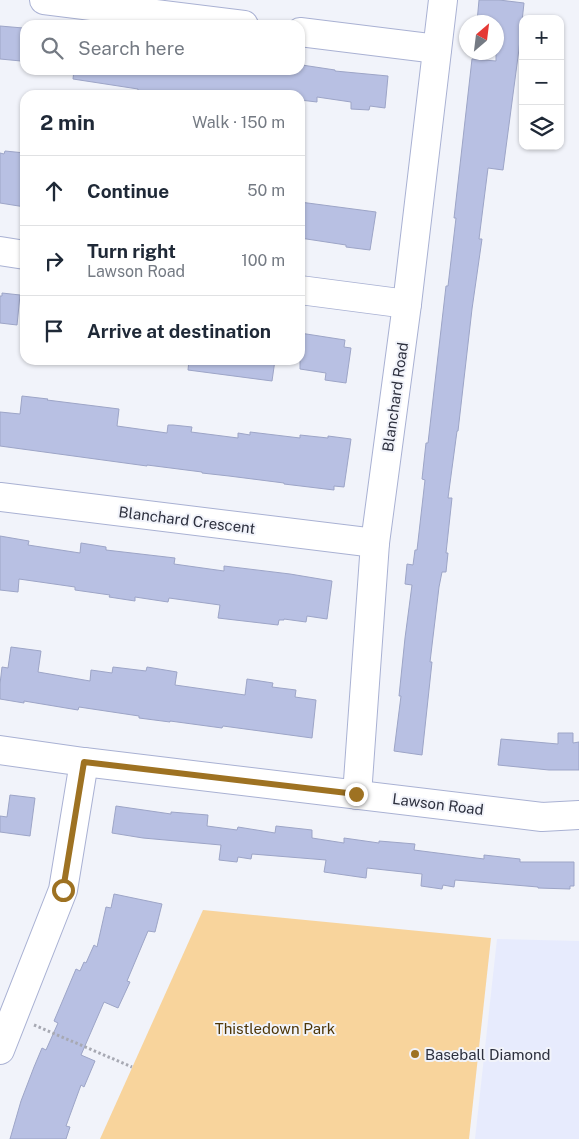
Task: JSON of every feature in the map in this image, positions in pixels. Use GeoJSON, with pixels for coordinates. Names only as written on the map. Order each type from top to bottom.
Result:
{"type":"FeatureCollection","features":[{"type":"Feature","properties":{"kind":"street"},"geometry":{"type":"LineString","coordinates":[[44,0],[204,20]]}},
{"type":"Feature","properties":{"kind":"street","name":"Blanchard Road"},"geometry":{"type":"LineString","coordinates":[[356,794],[375,543],[407,304],[443,0]]}},
{"type":"Feature","properties":{"kind":"street"},"geometry":{"type":"LineString","coordinates":[[305,33],[436,49]]}},
{"type":"Feature","properties":{"kind":"street"},"geometry":{"type":"LineString","coordinates":[[0,251],[20,253]]}},
{"type":"Feature","properties":{"kind":"street"},"geometry":{"type":"LineString","coordinates":[[305,291],[407,304]]}},
{"type":"Feature","properties":{"kind":"street","name":"Blanchard Crescent"},"geometry":{"type":"LineString","coordinates":[[0,497],[375,543]]}},
{"type":"Feature","properties":{"kind":"street","name":"Lawson Road"},"geometry":{"type":"LineString","coordinates":[[0,750],[84,762],[542,816],[579,816]]}},
{"type":"Feature","properties":{"kind":"street"},"geometry":{"type":"LineString","coordinates":[[0,1050],[16,1015],[63,890],[84,762]]}},
{"type":"Feature","properties":{"kind":"path"},"geometry":{"type":"LineString","coordinates":[[16,1015],[132,1067]]}},
{"type":"Feature","properties":{"kind":"shaded area"},"geometry":{"type":"Polygon","coordinates":[[[497,939],[579,941],[579,1139],[475,1139],[497,939]]]}},
{"type":"Feature","properties":{"kind":"green space","name":"Thistledown Park"},"geometry":{"type":"Polygon","coordinates":[[[203,910],[491,938],[469,1139],[100,1139],[203,910]]]}},
{"type":"Feature","properties":{"kind":"building"},"geometry":{"type":"Polygon","coordinates":[[[479,0],[524,3],[523,15],[519,15],[519,49],[503,170],[488,168],[479,239],[482,239],[448,498],[452,498],[446,553],[448,553],[446,572],[442,572],[439,587],[422,755],[394,751],[412,585],[405,584],[407,564],[413,565],[415,550],[417,550],[425,480],[422,479],[426,443],[428,443],[446,286],[448,286],[472,60],[504,60],[504,15],[478,15],[479,0]]]}},
{"type":"Feature","properties":{"kind":"building"},"geometry":{"type":"Polygon","coordinates":[[[0,26],[20,28],[20,61],[0,59],[0,26]]]}},
{"type":"Feature","properties":{"kind":"building"},"geometry":{"type":"Polygon","coordinates":[[[305,65],[335,71],[388,76],[385,108],[370,106],[369,110],[351,109],[351,102],[317,97],[317,102],[305,101],[305,90],[138,90],[73,79],[73,75],[305,75],[305,65]]]}},
{"type":"Feature","properties":{"kind":"building"},"geometry":{"type":"Polygon","coordinates":[[[5,151],[20,152],[20,206],[0,203],[0,153],[4,154],[5,151]]]}},
{"type":"Feature","properties":{"kind":"building"},"geometry":{"type":"Polygon","coordinates":[[[305,203],[376,212],[370,250],[346,247],[346,245],[305,239],[305,203]]]}},
{"type":"Feature","properties":{"kind":"building"},"geometry":{"type":"Polygon","coordinates":[[[2,293],[20,295],[17,325],[0,323],[0,296],[2,296],[2,293]]]}},
{"type":"Feature","properties":{"kind":"building"},"geometry":{"type":"Polygon","coordinates":[[[305,334],[345,340],[344,347],[351,348],[346,383],[325,380],[326,373],[300,369],[300,365],[305,365],[305,334]]]}},
{"type":"Feature","properties":{"kind":"building"},"geometry":{"type":"Polygon","coordinates":[[[188,365],[274,365],[272,381],[188,370],[188,365]]]}},
{"type":"Feature","properties":{"kind":"building"},"geometry":{"type":"Polygon","coordinates":[[[22,396],[119,409],[117,426],[167,433],[168,425],[173,425],[192,427],[191,432],[238,438],[238,433],[250,435],[250,432],[300,438],[300,435],[351,439],[344,487],[334,486],[334,490],[0,446],[0,412],[20,414],[22,396]]]}},
{"type":"Feature","properties":{"kind":"building"},"geometry":{"type":"Polygon","coordinates":[[[0,536],[29,541],[28,545],[80,553],[81,543],[106,547],[106,550],[175,558],[174,564],[224,571],[224,566],[332,581],[327,619],[307,616],[306,622],[284,619],[279,620],[278,625],[218,618],[220,605],[169,598],[168,602],[135,597],[135,601],[75,590],[75,587],[19,579],[18,592],[0,590],[0,536]]]}},
{"type":"Feature","properties":{"kind":"building"},"geometry":{"type":"Polygon","coordinates":[[[11,647],[41,651],[38,672],[90,681],[91,670],[112,673],[113,667],[146,671],[147,667],[177,672],[175,685],[245,695],[247,679],[273,683],[272,687],[296,690],[295,697],[316,700],[312,738],[223,726],[222,728],[139,718],[139,716],[79,707],[78,710],[0,699],[2,667],[8,668],[11,647]]]}},
{"type":"Feature","properties":{"kind":"building"},"geometry":{"type":"Polygon","coordinates":[[[558,733],[573,733],[573,743],[579,742],[579,770],[549,770],[498,765],[501,739],[558,744],[558,733]]]}},
{"type":"Feature","properties":{"kind":"building"},"geometry":{"type":"Polygon","coordinates":[[[10,795],[35,798],[30,836],[0,832],[0,816],[7,817],[10,795]]]}},
{"type":"Feature","properties":{"kind":"building"},"geometry":{"type":"Polygon","coordinates":[[[116,806],[171,814],[171,812],[208,815],[207,826],[237,830],[238,827],[275,833],[276,826],[312,830],[312,838],[344,843],[344,838],[379,843],[379,841],[415,844],[414,850],[484,859],[484,855],[520,859],[520,862],[574,862],[574,886],[570,886],[570,889],[538,888],[455,880],[454,887],[443,885],[442,889],[421,886],[422,874],[367,868],[366,878],[324,872],[326,860],[252,854],[251,859],[238,857],[237,862],[219,860],[221,845],[143,838],[112,833],[116,806]]]}},
{"type":"Feature","properties":{"kind":"building"},"geometry":{"type":"Polygon","coordinates":[[[114,894],[162,904],[155,932],[148,931],[127,981],[130,982],[118,1008],[104,1002],[81,1055],[95,1061],[84,1087],[81,1085],[66,1126],[70,1127],[66,1139],[10,1139],[21,1101],[42,1048],[46,1050],[58,1023],[54,1021],[76,969],[80,971],[94,945],[97,947],[106,907],[111,908],[114,894]]]}},
{"type":"Feature","properties":{"kind":"place","name":"Baseball Diamond"},"geometry":{"type":"Point","coordinates":[415,1054]}},
{"type":"Feature","properties":{"kind":"route"},"geometry":{"type":"LineString","coordinates":[[63,890],[84,762],[356,794]]}}]}
